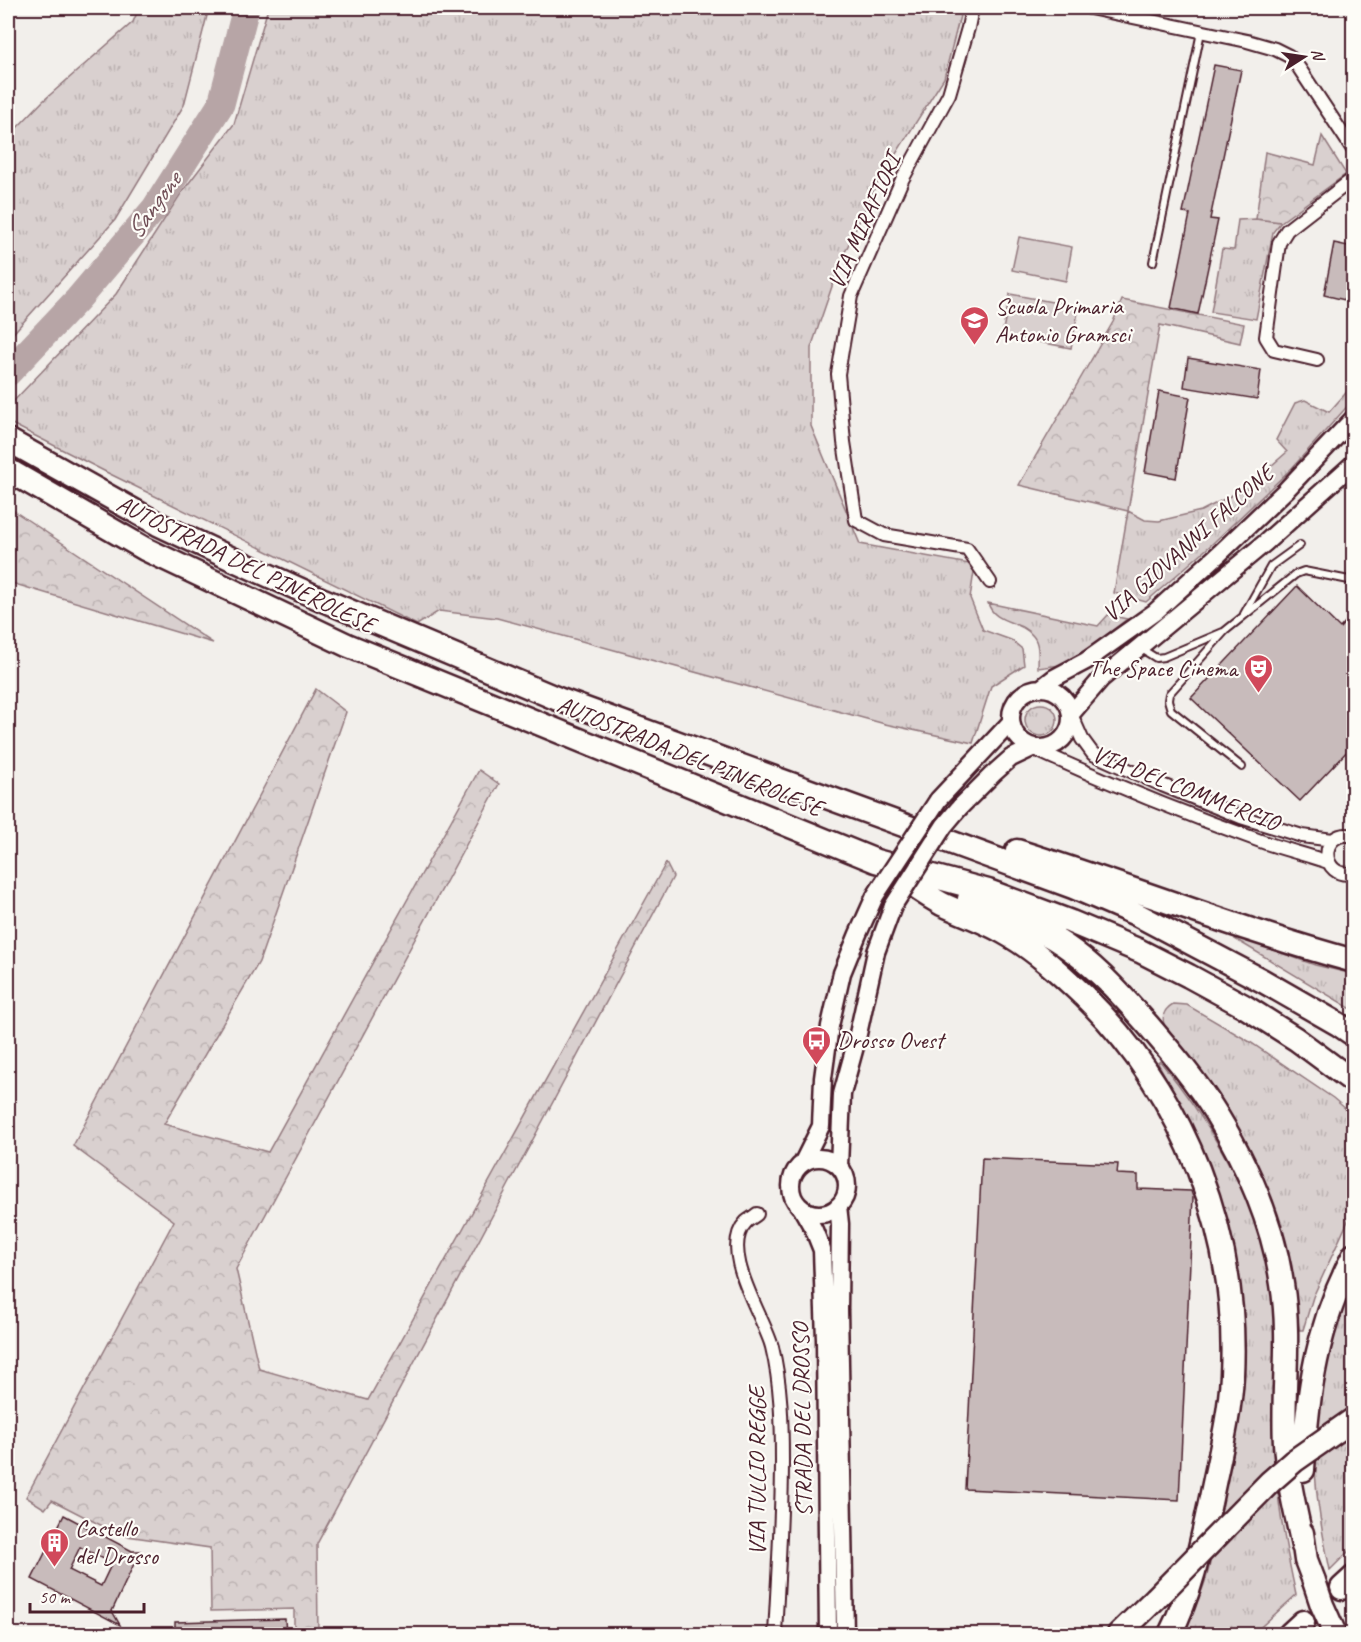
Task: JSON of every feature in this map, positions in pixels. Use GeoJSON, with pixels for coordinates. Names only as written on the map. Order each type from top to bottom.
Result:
{"type":"FeatureCollection","features":[{"type":"Feature","properties":{"kind":"highway","name":"AUTOSTRADA DEL PINEROLESE"},"geometry":{"type":"LineString","coordinates":[[8,440],[158,524],[323,600],[558,699],[1073,887],[1136,914],[1263,981],[1353,1035]]}},
{"type":"Feature","properties":{"kind":"highway","name":"AUTOSTRADA DEL PINEROLESE"},"geometry":{"type":"LineString","coordinates":[[8,470],[146,549],[347,645],[876,861],[988,891],[1071,921],[1140,951],[1244,1006],[1296,1039],[1353,1082]]}},
{"type":"Feature","properties":{"kind":"highway"},"geometry":{"type":"LineString","coordinates":[[800,786],[1048,860],[1310,949],[1353,961]]}},
{"type":"Feature","properties":{"kind":"highway"},"geometry":{"type":"LineString","coordinates":[[876,861],[1009,916],[1055,939],[1073,951],[1110,983],[1163,1042],[1214,1110],[1230,1136],[1254,1188],[1278,1262],[1285,1311],[1287,1361],[1284,1411],[1285,1446],[1312,1583],[1335,1635]]}},
{"type":"Feature","properties":{"kind":"highway"},"geometry":{"type":"LineString","coordinates":[[876,861],[940,903],[1006,933],[1030,950],[1083,995],[1108,1021],[1150,1076],[1171,1109],[1201,1176],[1227,1275],[1233,1346],[1232,1377],[1214,1486],[1195,1571],[1186,1600],[1170,1635]]}},
{"type":"Feature","properties":{"kind":"highway"},"geometry":{"type":"LineString","coordinates":[[1305,1553],[1301,1504],[1310,1386],[1318,1346],[1329,1311],[1353,1255]]}},
{"type":"Feature","properties":{"kind":"highway"},"geometry":{"type":"LineString","coordinates":[[1119,1635],[1270,1482],[1310,1449],[1353,1419]]}},
{"type":"Feature","properties":{"kind":"street","name":"VIA MIRAFIORI"},"geometry":{"type":"LineString","coordinates":[[972,8],[949,94],[902,180],[851,297],[838,374],[844,442],[856,520],[884,535],[967,549],[990,582]]}},
{"type":"Feature","properties":{"kind":"street"},"geometry":{"type":"LineString","coordinates":[[1090,8],[1247,41],[1278,50],[1289,56],[1299,68],[1353,151]]}},
{"type":"Feature","properties":{"kind":"street"},"geometry":{"type":"LineString","coordinates":[[1317,360],[1274,350],[1266,337],[1279,243],[1287,230],[1353,178]]}},
{"type":"Feature","properties":{"kind":"street","name":"VIA GIOVANNI FALCONE"},"geometry":{"type":"LineString","coordinates":[[1010,723],[1012,707],[1016,700],[1028,691],[1041,688],[1054,678],[1086,661],[1155,612],[1286,490],[1353,418]]}},
{"type":"Feature","properties":{"kind":"street","name":"VIA GIOVANNI FALCONE"},"geometry":{"type":"LineString","coordinates":[[1032,748],[1041,749],[1059,743],[1066,736],[1071,714],[1101,679],[1265,543],[1353,463]]}},
{"type":"Feature","properties":{"kind":"street"},"geometry":{"type":"LineString","coordinates":[[1041,688],[1061,695],[1071,714]]}},
{"type":"Feature","properties":{"kind":"street","name":"VIA DEL COMMERCIO"},"geometry":{"type":"LineString","coordinates":[[1071,714],[1082,739],[1093,754],[1162,785],[1241,817],[1302,836],[1333,840],[1345,834],[1353,836]]}},
{"type":"Feature","properties":{"kind":"street"},"geometry":{"type":"LineString","coordinates":[[803,1162],[825,1158],[839,1166],[844,1174],[846,1191],[838,1206],[831,1212],[817,1214],[802,1209],[796,1203],[790,1188],[793,1173],[803,1162],[821,1126],[823,1078],[830,1026],[842,973],[875,896],[939,800],[1010,723],[1017,738],[1032,748]]}},
{"type":"Feature","properties":{"kind":"street"},"geometry":{"type":"LineString","coordinates":[[839,1166],[842,1094],[876,952],[893,906],[960,807],[1011,758],[1032,748]]}},
{"type":"Feature","properties":{"kind":"street","name":"VIA DEL COMMERCIO"},"geometry":{"type":"LineString","coordinates":[[1032,748],[1166,805],[1270,844],[1328,862],[1340,873],[1351,875]]}},
{"type":"Feature","properties":{"kind":"street"},"geometry":{"type":"LineString","coordinates":[[1328,862],[1326,855],[1329,843],[1333,840]]}},
{"type":"Feature","properties":{"kind":"street","name":"STRADA DEL DROSSO"},"geometry":{"type":"LineString","coordinates":[[838,1206],[845,1635]]}},
{"type":"Feature","properties":{"kind":"street","name":"STRADA DEL DROSSO"},"geometry":{"type":"LineString","coordinates":[[802,1209],[822,1250],[828,1635]]}},
{"type":"Feature","properties":{"kind":"street","name":"VIA TULLIO REGGE"},"geometry":{"type":"LineString","coordinates":[[757,1214],[746,1222],[739,1236],[738,1252],[740,1270],[771,1344],[778,1375],[782,1429],[782,1499],[775,1635]]}},
{"type":"Feature","properties":{"kind":"lane"},"geometry":{"type":"LineString","coordinates":[[1153,262],[1201,32]]}},
{"type":"Feature","properties":{"kind":"lane"},"geometry":{"type":"LineString","coordinates":[[1242,617],[1271,566],[1300,545]]}},
{"type":"Feature","properties":{"kind":"lane"},"geometry":{"type":"LineString","coordinates":[[1242,767],[1171,710],[1168,700],[1169,693],[1225,631],[1296,574],[1304,572],[1353,580]]}},
{"type":"Feature","properties":{"kind":"lane"},"geometry":{"type":"LineString","coordinates":[[1140,648],[1156,658],[1164,657],[1225,631]]}},
{"type":"Feature","properties":{"kind":"green space"},"geometry":{"type":"Polygon","coordinates":[[[139,8],[209,8],[184,105],[115,220],[8,339],[8,137],[43,101],[133,22],[139,8]]]}},
{"type":"Feature","properties":{"kind":"green space"},"geometry":{"type":"Polygon","coordinates":[[[268,8],[962,8],[944,78],[875,187],[840,263],[811,348],[811,426],[860,544],[975,565],[970,598],[983,630],[1011,640],[1022,649],[1024,665],[991,686],[973,743],[885,724],[497,618],[439,611],[417,625],[8,422],[8,407],[116,294],[182,192],[234,124],[268,8]]]}},
{"type":"Feature","properties":{"kind":"green space"},"geometry":{"type":"Polygon","coordinates":[[[1322,136],[1346,174],[1281,222],[1256,219],[1265,152],[1315,165],[1322,136]]]}},
{"type":"Feature","properties":{"kind":"green space"},"geometry":{"type":"Polygon","coordinates":[[[1256,219],[1281,222],[1273,232],[1256,319],[1211,312],[1222,249],[1234,250],[1238,220],[1256,219]]]}},
{"type":"Feature","properties":{"kind":"green space"},"geometry":{"type":"Polygon","coordinates":[[[1019,237],[1072,247],[1066,281],[1012,270],[1019,237]]]}},
{"type":"Feature","properties":{"kind":"green space"},"geometry":{"type":"Polygon","coordinates":[[[1010,294],[1079,307],[1071,348],[1002,335],[1010,294]]]}},
{"type":"Feature","properties":{"kind":"green space"},"geometry":{"type":"Polygon","coordinates":[[[1122,300],[1244,324],[1240,343],[1160,325],[1128,511],[1019,485],[1113,322],[1122,300]]]}},
{"type":"Feature","properties":{"kind":"green space"},"geometry":{"type":"Polygon","coordinates":[[[1353,385],[1353,400],[1292,468],[1212,544],[1146,602],[1114,593],[1128,511],[1145,520],[1159,521],[1201,511],[1246,488],[1287,452],[1276,440],[1295,403],[1305,400],[1329,412],[1353,385]]]}},
{"type":"Feature","properties":{"kind":"green space"},"geometry":{"type":"Polygon","coordinates":[[[8,507],[213,643],[8,582],[8,507]]]}},
{"type":"Feature","properties":{"kind":"green space"},"geometry":{"type":"Polygon","coordinates":[[[988,603],[1098,626],[1108,615],[1127,619],[1093,645],[1061,665],[1038,668],[1038,647],[1033,636],[1022,627],[996,615],[988,603]]]}},
{"type":"Feature","properties":{"kind":"green space"},"geometry":{"type":"Polygon","coordinates":[[[316,689],[346,712],[259,962],[164,1124],[268,1152],[479,770],[499,784],[236,1269],[259,1369],[368,1400],[666,863],[673,877],[317,1544],[318,1634],[294,1634],[294,1609],[211,1611],[210,1548],[120,1535],[52,1500],[45,1509],[26,1497],[174,1221],[73,1146],[316,689]]]}},
{"type":"Feature","properties":{"kind":"green space"},"geometry":{"type":"Polygon","coordinates":[[[1041,704],[1052,709],[1057,720],[1052,731],[1041,736],[1030,731],[1025,720],[1030,709],[1041,704]]]}},
{"type":"Feature","properties":{"kind":"green space"},"geometry":{"type":"Polygon","coordinates":[[[1237,937],[1315,965],[1353,974],[1353,1010],[1235,939],[1237,937]]]}},
{"type":"Feature","properties":{"kind":"green space"},"geometry":{"type":"Polygon","coordinates":[[[1173,1004],[1187,1005],[1250,1042],[1333,1098],[1353,1115],[1353,1210],[1313,1297],[1303,1330],[1299,1330],[1290,1268],[1248,1149],[1225,1106],[1196,1064],[1167,1031],[1163,1016],[1173,1004]]]}},
{"type":"Feature","properties":{"kind":"green space"},"geometry":{"type":"Polygon","coordinates":[[[1160,1061],[1207,1125],[1232,1170],[1253,1218],[1271,1274],[1277,1355],[1276,1465],[1278,1492],[1296,1595],[1253,1634],[1182,1634],[1202,1590],[1212,1552],[1242,1383],[1243,1315],[1233,1246],[1224,1211],[1201,1146],[1187,1115],[1158,1063],[1160,1061]]]}},
{"type":"Feature","properties":{"kind":"green space"},"geometry":{"type":"Polygon","coordinates":[[[1353,1275],[1353,1547],[1330,1570],[1317,1492],[1315,1428],[1327,1354],[1353,1275]]]}},
{"type":"Feature","properties":{"kind":"building"},"geometry":{"type":"Polygon","coordinates":[[[1214,65],[1241,70],[1210,219],[1218,220],[1198,314],[1171,308],[1190,214],[1183,213],[1214,65]]]}},
{"type":"Feature","properties":{"kind":"building"},"geometry":{"type":"Polygon","coordinates":[[[1334,243],[1353,247],[1353,302],[1324,295],[1334,243]]]}},
{"type":"Feature","properties":{"kind":"building"},"geometry":{"type":"Polygon","coordinates":[[[1188,358],[1261,370],[1257,399],[1184,387],[1188,358]]]}},
{"type":"Feature","properties":{"kind":"building"},"geometry":{"type":"Polygon","coordinates":[[[1159,391],[1190,397],[1176,478],[1145,472],[1159,391]]]}},
{"type":"Feature","properties":{"kind":"building","name":"The Space Cinema"},"geometry":{"type":"Polygon","coordinates":[[[1297,586],[1340,628],[1353,613],[1353,745],[1300,801],[1191,698],[1297,586]]]}},
{"type":"Feature","properties":{"kind":"building"},"geometry":{"type":"Polygon","coordinates":[[[982,1158],[1118,1164],[1117,1174],[1138,1175],[1138,1189],[1191,1191],[1193,1197],[1179,1500],[965,1489],[982,1158]]]}},
{"type":"Feature","properties":{"kind":"building","name":"Castello del Drosso"},"geometry":{"type":"Polygon","coordinates":[[[64,1515],[132,1551],[140,1551],[112,1611],[120,1625],[32,1579],[64,1515]],[[80,1547],[69,1570],[101,1586],[112,1563],[80,1547]]]}},
{"type":"Feature","properties":{"kind":"building"},"geometry":{"type":"Polygon","coordinates":[[[285,1619],[286,1635],[175,1635],[175,1622],[285,1619]]]}},
{"type":"Feature","properties":{"kind":"waterway","name":"Sangone"},"geometry":{"type":"LineString","coordinates":[[8,373],[78,299],[155,208],[221,104],[246,8]]}},
{"type":"Feature","properties":{"kind":"place","name":"Scuola Primaria Antonio Gramsci"},"geometry":{"type":"Point","coordinates":[974,346]}},
{"type":"Feature","properties":{"kind":"place","name":"The Space Cinema"},"geometry":{"type":"Point","coordinates":[1258,694]}},
{"type":"Feature","properties":{"kind":"place","name":"Drosso Ovest"},"geometry":{"type":"Point","coordinates":[816,1066]}},
{"type":"Feature","properties":{"kind":"place","name":"Castello del Drosso"},"geometry":{"type":"Point","coordinates":[54,1568]}}]}
